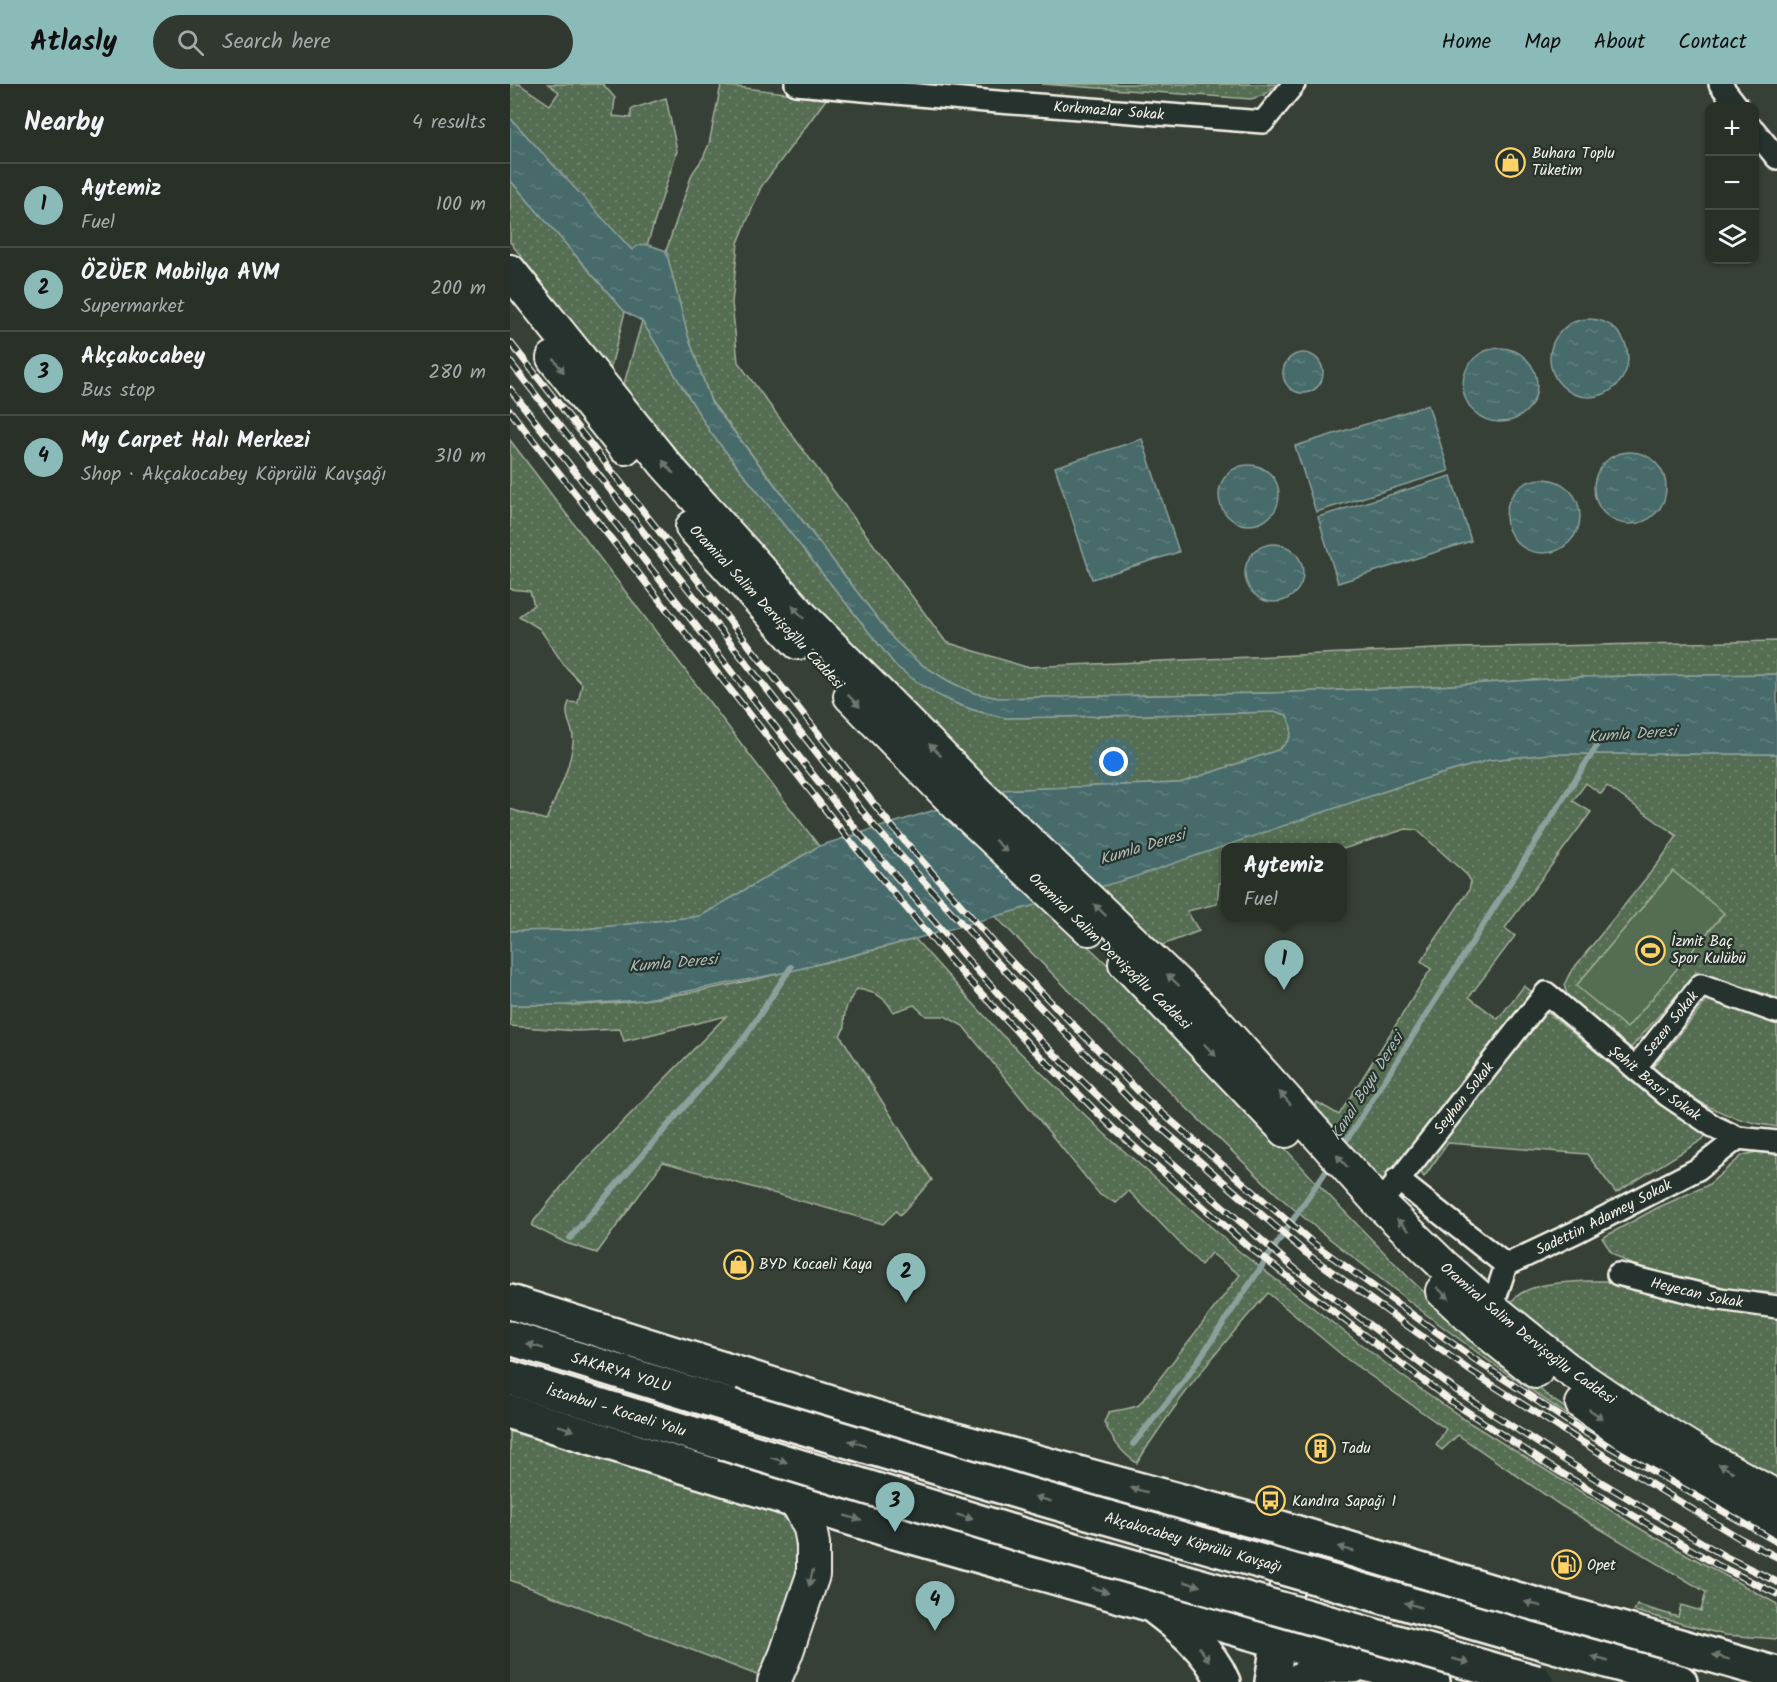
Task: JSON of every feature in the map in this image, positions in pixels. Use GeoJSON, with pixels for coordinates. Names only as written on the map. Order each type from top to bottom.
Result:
{"type":"FeatureCollection","features":[{"type":"Feature","properties":{"kind":"highway"},"geometry":{"type":"LineString","coordinates":[[510,1302],[904,1426],[1281,1528],[1777,1674]]}},
{"type":"Feature","properties":{"kind":"highway","name":"SAKARYA YOLU"},"geometry":{"type":"LineString","coordinates":[[510,1338],[732,1406]]}},
{"type":"Feature","properties":{"kind":"highway","name":"İstanbul - Kocaeli Yolu"},"geometry":{"type":"LineString","coordinates":[[513,1380],[1022,1535],[1536,1682]]}},
{"type":"Feature","properties":{"kind":"highway","name":"Akçakocabey Köprülü Kavşağı"},"geometry":{"type":"LineString","coordinates":[[732,1406],[1043,1499],[1668,1679]]}},
{"type":"Feature","properties":{"kind":"highway"},"geometry":{"type":"LineString","coordinates":[[510,1412],[796,1502],[1279,1641],[1433,1682]]}},
{"type":"Feature","properties":{"kind":"highway"},"geometry":{"type":"LineString","coordinates":[[1050,1575],[1070,1555],[1078,1538],[1081,1523],[1078,1489],[1070,1472]]}},
{"type":"Feature","properties":{"kind":"highway"},"geometry":{"type":"LineString","coordinates":[[1149,1603],[1159,1547],[1176,1519],[1192,1504]]}},
{"type":"Feature","properties":{"kind":"highway"},"geometry":{"type":"LineString","coordinates":[[1272,1682],[1292,1550],[1281,1528]]}},
{"type":"Feature","properties":{"kind":"highway"},"geometry":{"type":"LineString","coordinates":[[1383,1668],[1365,1642],[1363,1614],[1380,1580],[1398,1564]]}},
{"type":"Feature","properties":{"kind":"highway"},"geometry":{"type":"LineString","coordinates":[[1149,1603],[1182,1628],[1202,1649],[1222,1682]]}},
{"type":"Feature","properties":{"kind":"highway"},"geometry":{"type":"LineString","coordinates":[[1297,1682],[1313,1671],[1333,1664],[1383,1668]]}},
{"type":"Feature","properties":{"kind":"main road","name":"Oramiral Salim Dervişoğllu Caddesi"},"geometry":{"type":"LineString","coordinates":[[510,271],[637,430],[710,515],[968,799]]}},
{"type":"Feature","properties":{"kind":"main road","name":"Oramiral Salim Dervişoğllu Caddesi"},"geometry":{"type":"LineString","coordinates":[[510,303],[648,478],[811,657],[968,799],[1133,957],[1243,1085],[1376,1196],[1443,1265],[1565,1367],[1625,1408],[1777,1497]]}},
{"type":"Feature","properties":{"kind":"main road","name":"Oramiral Salim Dervişoğllu Caddesi"},"geometry":{"type":"LineString","coordinates":[[1133,957],[1209,1014],[1257,1067],[1306,1137]]}},
{"type":"Feature","properties":{"kind":"main road","name":"Oramiral Salim Dervişoğllu Caddesi"},"geometry":{"type":"LineString","coordinates":[[1376,1196],[1478,1325],[1553,1385],[1635,1441],[1777,1523]]}},
{"type":"Feature","properties":{"kind":"main road"},"geometry":{"type":"LineString","coordinates":[[774,1682],[813,1575],[813,1544],[810,1528],[796,1502]]}},
{"type":"Feature","properties":{"kind":"street","name":"Korkmazlar Sokak"},"geometry":{"type":"LineString","coordinates":[[796,84],[1263,122],[1294,84]]}},
{"type":"Feature","properties":{"kind":"street"},"geometry":{"type":"LineString","coordinates":[[1720,84],[1734,102]]}},
{"type":"Feature","properties":{"kind":"street"},"geometry":{"type":"LineString","coordinates":[[1759,135],[1777,158]]}},
{"type":"Feature","properties":{"kind":"street","name":"Sezen Sokak"},"geometry":{"type":"LineString","coordinates":[[1635,1068],[1701,986],[1777,1012]]}},
{"type":"Feature","properties":{"kind":"street","name":"Şehit Basri Sokak"},"geometry":{"type":"LineString","coordinates":[[1546,993],[1667,1095],[1713,1126],[1737,1138],[1777,1142]]}},
{"type":"Feature","properties":{"kind":"street","name":"Seyhan Sokak"},"geometry":{"type":"LineString","coordinates":[[1376,1196],[1546,993]]}},
{"type":"Feature","properties":{"kind":"street","name":"Sadettin Adamey Sokak"},"geometry":{"type":"LineString","coordinates":[[1506,1265],[1578,1232],[1698,1169],[1737,1138]]}},
{"type":"Feature","properties":{"kind":"street"},"geometry":{"type":"LineString","coordinates":[[1376,1196],[1506,1265],[1492,1308]]}},
{"type":"Feature","properties":{"kind":"street","name":"Heyecan Sokak"},"geometry":{"type":"LineString","coordinates":[[1618,1274],[1720,1299],[1777,1306]]}},
{"type":"Feature","properties":{"kind":"green space"},"geometry":{"type":"Polygon","coordinates":[[[510,84],[519,84],[550,105],[559,92],[548,84],[603,84],[615,98],[613,116],[631,118],[631,109],[666,98],[677,151],[642,261],[510,118],[510,84]]]}},
{"type":"Feature","properties":{"kind":"green space"},"geometry":{"type":"Polygon","coordinates":[[[1042,84],[1277,84],[1264,95],[1251,99],[1042,84]]]}},
{"type":"Feature","properties":{"kind":"green space"},"geometry":{"type":"Polygon","coordinates":[[[721,85],[827,98],[761,187],[738,243],[732,303],[738,362],[946,642],[1026,667],[1458,648],[1777,641],[1777,674],[1578,677],[1272,693],[998,698],[974,693],[950,682],[919,663],[894,640],[711,401],[688,336],[666,251],[692,174],[709,144],[721,85]]]}},
{"type":"Feature","properties":{"kind":"green space"},"geometry":{"type":"Polygon","coordinates":[[[510,180],[625,312],[610,370],[510,242],[510,180]]]}},
{"type":"Feature","properties":{"kind":"green space"},"geometry":{"type":"Polygon","coordinates":[[[642,321],[711,433],[896,666],[934,693],[974,710],[1006,718],[1277,712],[1287,715],[1291,726],[1289,739],[1278,750],[1180,783],[999,790],[872,671],[756,544],[623,387],[642,321]]]}},
{"type":"Feature","properties":{"kind":"green space"},"geometry":{"type":"Polygon","coordinates":[[[510,440],[819,846],[701,916],[575,930],[510,931],[510,809],[546,820],[562,782],[573,743],[567,708],[569,702],[578,703],[582,684],[564,665],[540,629],[519,616],[534,605],[530,591],[510,589],[510,440]]]}},
{"type":"Feature","properties":{"kind":"green space"},"geometry":{"type":"Polygon","coordinates":[[[1549,754],[1777,754],[1777,998],[1697,971],[1631,1048],[1568,997],[1564,985],[1570,973],[1659,862],[1677,836],[1607,786],[1601,794],[1586,783],[1573,801],[1591,812],[1505,928],[1515,936],[1469,997],[1498,1019],[1524,986],[1535,994],[1381,1185],[1313,1110],[1317,1102],[1339,1115],[1431,969],[1421,961],[1469,890],[1471,881],[1417,830],[1406,829],[1347,848],[1347,843],[1230,843],[1397,787],[1489,760],[1549,754]]]}},
{"type":"Feature","properties":{"kind":"green space"},"geometry":{"type":"Polygon","coordinates":[[[1221,846],[1221,883],[1219,883],[1217,904],[1187,911],[1199,931],[1160,946],[1099,887],[1221,846]]]}},
{"type":"Feature","properties":{"kind":"green space","name":"İzmit Baç Spor Kulübü"},"geometry":{"type":"Polygon","coordinates":[[[1673,871],[1724,913],[1627,1028],[1576,986],[1673,871]]]}},
{"type":"Feature","properties":{"kind":"green space"},"geometry":{"type":"Polygon","coordinates":[[[1042,903],[1176,1029],[1313,1179],[1410,1279],[1465,1330],[1556,1402],[1655,1466],[1566,1414],[1490,1362],[1321,1232],[1282,1199],[1170,1092],[995,916],[1042,903]]]}},
{"type":"Feature","properties":{"kind":"green space"},"geometry":{"type":"Polygon","coordinates":[[[915,939],[1000,1033],[1108,1137],[1240,1252],[1401,1375],[1470,1423],[1644,1531],[1777,1604],[1777,1639],[1725,1635],[1634,1611],[1637,1605],[1678,1617],[1681,1605],[1701,1611],[1706,1592],[1560,1505],[1458,1435],[1442,1450],[1436,1445],[1446,1429],[1348,1360],[1268,1293],[1199,1375],[1137,1463],[1131,1459],[1118,1445],[1104,1422],[1109,1412],[1139,1405],[1240,1275],[1211,1253],[1201,1265],[1129,1191],[1116,1203],[1100,1195],[963,1026],[945,1016],[926,1016],[914,1005],[893,1012],[878,996],[857,989],[846,1007],[845,1027],[840,1035],[932,1180],[900,1215],[896,1211],[883,1224],[663,1162],[597,1253],[566,1243],[532,1226],[570,1176],[726,1016],[624,1041],[620,1029],[577,1031],[510,1026],[510,1005],[610,1003],[677,995],[780,974],[915,939]]]}},
{"type":"Feature","properties":{"kind":"green space"},"geometry":{"type":"Polygon","coordinates":[[[1710,997],[1742,1011],[1777,1022],[1777,1127],[1741,1119],[1710,1107],[1682,1090],[1653,1067],[1710,997]]]}},
{"type":"Feature","properties":{"kind":"green space"},"geometry":{"type":"Polygon","coordinates":[[[1540,1011],[1550,1014],[1649,1096],[1707,1134],[1702,1140],[1616,1193],[1587,1154],[1448,1143],[1424,1177],[1419,1170],[1540,1011]]]}},
{"type":"Feature","properties":{"kind":"green space"},"geometry":{"type":"Polygon","coordinates":[[[1777,1152],[1777,1293],[1711,1288],[1628,1263],[1612,1253],[1602,1238],[1657,1208],[1708,1185],[1743,1155],[1777,1152]]]}},
{"type":"Feature","properties":{"kind":"green space"},"geometry":{"type":"Polygon","coordinates":[[[1606,1281],[1713,1310],[1777,1317],[1777,1484],[1668,1421],[1556,1344],[1514,1308],[1512,1301],[1527,1290],[1557,1283],[1606,1281]]]}},
{"type":"Feature","properties":{"kind":"green space"},"geometry":{"type":"Polygon","coordinates":[[[510,1428],[775,1512],[785,1518],[794,1531],[799,1555],[799,1579],[762,1677],[510,1580],[510,1428]]]}},
{"type":"Feature","properties":{"kind":"water","name":"Kumla Deresi"},"geometry":{"type":"Polygon","coordinates":[[[510,118],[632,250],[644,245],[666,251],[688,336],[711,402],[894,640],[919,663],[950,682],[974,693],[998,698],[1272,693],[1578,677],[1777,674],[1777,754],[1549,754],[1489,760],[1397,787],[1233,843],[1221,843],[1221,847],[1128,879],[915,939],[787,972],[641,1000],[566,1005],[510,1005],[510,931],[575,930],[701,916],[819,846],[999,790],[1180,783],[1278,750],[1289,739],[1291,726],[1287,715],[1277,712],[1006,718],[947,700],[922,685],[896,666],[711,433],[642,321],[625,312],[510,180],[510,118]]]}},
{"type":"Feature","properties":{"kind":"water"},"geometry":{"type":"Polygon","coordinates":[[[1589,319],[1604,322],[1616,331],[1625,343],[1628,358],[1625,373],[1616,385],[1604,394],[1589,397],[1574,394],[1562,385],[1553,373],[1550,358],[1553,343],[1562,331],[1574,322],[1589,319]]]}},
{"type":"Feature","properties":{"kind":"water"},"geometry":{"type":"Polygon","coordinates":[[[1507,348],[1527,358],[1535,371],[1537,385],[1535,399],[1527,412],[1514,420],[1493,422],[1473,412],[1465,399],[1463,378],[1473,358],[1486,350],[1507,348]]]}},
{"type":"Feature","properties":{"kind":"water"},"geometry":{"type":"Polygon","coordinates":[[[1303,353],[1311,354],[1317,359],[1322,365],[1322,381],[1317,387],[1311,392],[1303,393],[1295,392],[1289,387],[1284,381],[1283,373],[1284,365],[1289,359],[1295,354],[1303,353]]]}},
{"type":"Feature","properties":{"kind":"water"},"geometry":{"type":"Polygon","coordinates":[[[1428,405],[1449,471],[1316,512],[1295,446],[1428,405]]]}},
{"type":"Feature","properties":{"kind":"water"},"geometry":{"type":"Polygon","coordinates":[[[1142,439],[1179,552],[1092,579],[1055,467],[1142,439]]]}},
{"type":"Feature","properties":{"kind":"water"},"geometry":{"type":"Polygon","coordinates":[[[1630,452],[1650,458],[1660,468],[1666,488],[1660,508],[1650,518],[1630,524],[1610,518],[1600,508],[1594,488],[1600,468],[1610,458],[1630,452]]]}},
{"type":"Feature","properties":{"kind":"water"},"geometry":{"type":"Polygon","coordinates":[[[1249,465],[1266,470],[1274,478],[1279,495],[1274,512],[1266,520],[1249,525],[1232,520],[1224,512],[1219,495],[1224,478],[1232,470],[1249,465]]]}},
{"type":"Feature","properties":{"kind":"water"},"geometry":{"type":"Polygon","coordinates":[[[1451,476],[1471,541],[1338,583],[1318,517],[1451,476]]]}},
{"type":"Feature","properties":{"kind":"water"},"geometry":{"type":"Polygon","coordinates":[[[1543,479],[1564,485],[1574,495],[1580,516],[1574,537],[1564,547],[1543,553],[1522,547],[1512,537],[1506,516],[1512,495],[1522,485],[1543,479]]]}},
{"type":"Feature","properties":{"kind":"water"},"geometry":{"type":"Polygon","coordinates":[[[1268,544],[1280,544],[1295,552],[1303,567],[1303,579],[1295,594],[1280,602],[1268,602],[1253,594],[1245,579],[1245,567],[1253,552],[1268,544]]]}},
{"type":"Feature","properties":{"kind":"waterway","name":"Kanal Boyu Deresi"},"geometry":{"type":"LineString","coordinates":[[1341,1149],[1596,747]]}},
{"type":"Feature","properties":{"kind":"waterway"},"geometry":{"type":"LineString","coordinates":[[570,1238],[745,1037],[791,967]]}},
{"type":"Feature","properties":{"kind":"waterway","name":"Kanal Boyu Deresi"},"geometry":{"type":"LineString","coordinates":[[1133,1444],[1185,1380],[1332,1162]]}},
{"type":"Feature","properties":{"kind":"railway"},"geometry":{"type":"LineString","coordinates":[[510,342],[889,823],[1001,951],[1147,1100],[1313,1243],[1477,1361],[1584,1432],[1777,1542]]}},
{"type":"Feature","properties":{"kind":"railway"},"geometry":{"type":"LineString","coordinates":[[510,362],[875,827],[989,954],[1138,1108],[1306,1253],[1469,1370],[1741,1539],[1777,1557]]}},
{"type":"Feature","properties":{"kind":"railway"},"geometry":{"type":"LineString","coordinates":[[510,389],[858,832],[966,958],[1042,1042],[1124,1121],[1294,1268],[1453,1388],[1558,1456],[1726,1557],[1777,1582]]}},
{"type":"Feature","properties":{"kind":"railway"},"geometry":{"type":"LineString","coordinates":[[510,411],[846,836],[951,961],[1032,1048],[1114,1129],[1249,1247],[1445,1397],[1548,1465],[1719,1566],[1777,1594]]}},
{"type":"Feature","properties":{"kind":"place","name":"Buhara Toplu Tüketim"},"geometry":{"type":"Point","coordinates":[1511,162]}},
{"type":"Feature","properties":{"kind":"place","name":"İzmit Baç Spor Kulübü"},"geometry":{"type":"Point","coordinates":[1650,950]}},
{"type":"Feature","properties":{"kind":"place","name":"Aytemiz"},"geometry":{"type":"Point","coordinates":[1284,990]}},
{"type":"Feature","properties":{"kind":"place","name":"BYD Kocaeli Kaya"},"geometry":{"type":"Point","coordinates":[738,1264]}},
{"type":"Feature","properties":{"kind":"place","name":"ÖZÜER Mobilya AVM"},"geometry":{"type":"Point","coordinates":[906,1303]}},
{"type":"Feature","properties":{"kind":"place","name":"Tadu"},"geometry":{"type":"Point","coordinates":[1320,1448]}},
{"type":"Feature","properties":{"kind":"place","name":"Kandıra Sapağı 1"},"geometry":{"type":"Point","coordinates":[1271,1501]}},
{"type":"Feature","properties":{"kind":"place","name":"Akçakocabey"},"geometry":{"type":"Point","coordinates":[895,1532]}},
{"type":"Feature","properties":{"kind":"place","name":"Opet"},"geometry":{"type":"Point","coordinates":[1566,1565]}},
{"type":"Feature","properties":{"kind":"place","name":"My Carpet Halı Merkezi"},"geometry":{"type":"Point","coordinates":[935,1631]}}]}
